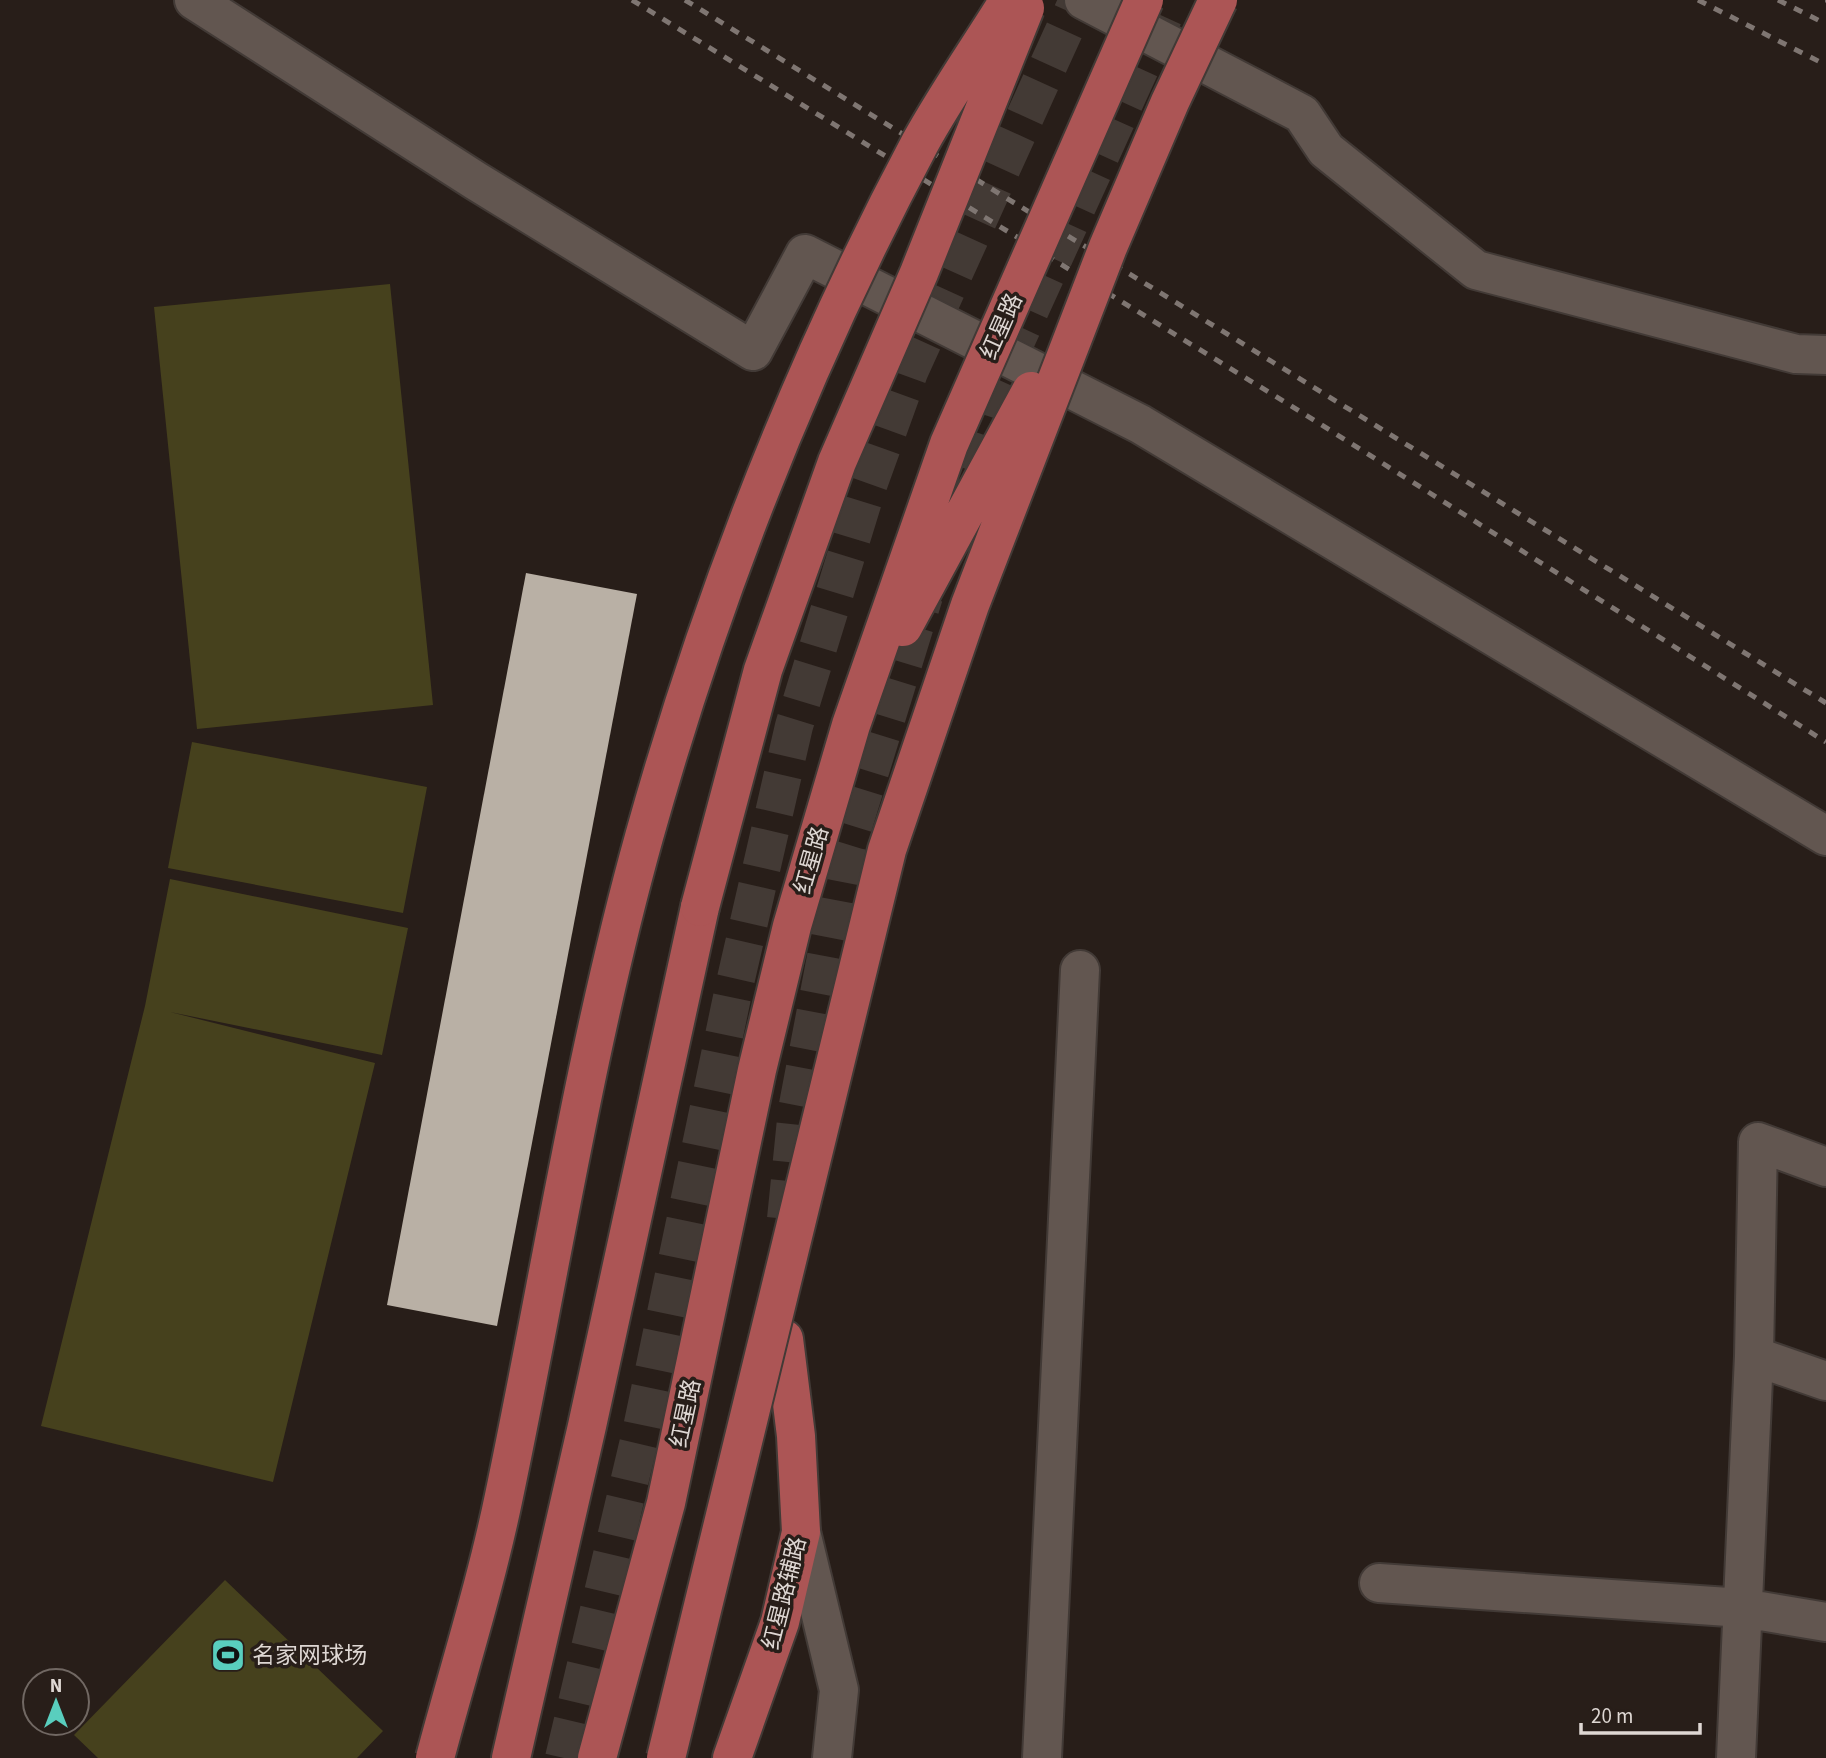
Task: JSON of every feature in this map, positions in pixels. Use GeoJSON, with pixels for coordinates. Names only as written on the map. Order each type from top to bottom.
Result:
{"type":"FeatureCollection","features":[{"type":"Feature","properties":{"kind":"main road"},"geometry":{"type":"LineString","coordinates":[[435,1758],[503,1503],[614,952],[676,727],[714,614],[795,401],[862,256],[923,138],[1009,0]]}},
{"type":"Feature","properties":{"kind":"main road"},"geometry":{"type":"LineString","coordinates":[[511,1758],[587,1426],[700,907],[763,670],[838,461],[919,273],[1028,0]]}},
{"type":"Feature","properties":{"kind":"main road","name":"红星路"},"geometry":{"type":"LineString","coordinates":[[597,1758],[666,1503],[757,1070],[788,940],[851,725],[949,444],[1144,0]]}},
{"type":"Feature","properties":{"kind":"main road"},"geometry":{"type":"LineString","coordinates":[[1170,102],[1204,0]]}},
{"type":"Feature","properties":{"kind":"main road"},"geometry":{"type":"LineString","coordinates":[[666,1758],[805,1197],[887,850],[970,605],[1108,247],[1170,102],[1218,0]]}},
{"type":"Feature","properties":{"kind":"main road"},"geometry":{"type":"LineString","coordinates":[[851,725],[1108,247]]}},
{"type":"Feature","properties":{"kind":"main road","name":"红星路辅路"},"geometry":{"type":"LineString","coordinates":[[732,1758],[780,1622],[802,1532],[796,1436],[784,1339]]}},
{"type":"Feature","properties":{"kind":"street"},"geometry":{"type":"LineString","coordinates":[[194,0],[476,181],[753,351],[804,254],[1140,424],[1826,836]]}},
{"type":"Feature","properties":{"kind":"street"},"geometry":{"type":"LineString","coordinates":[[1084,0],[1302,114],[1326,150],[1476,270],[1796,354],[1826,355]]}},
{"type":"Feature","properties":{"kind":"street"},"geometry":{"type":"LineString","coordinates":[[1042,1758],[1080,970]]}},
{"type":"Feature","properties":{"kind":"street"},"geometry":{"type":"LineString","coordinates":[[1736,1758],[1754,1356],[1758,1142],[1826,1167]]}},
{"type":"Feature","properties":{"kind":"street"},"geometry":{"type":"LineString","coordinates":[[1754,1356],[1826,1381]]}},
{"type":"Feature","properties":{"kind":"street"},"geometry":{"type":"LineString","coordinates":[[802,1532],[839,1690],[832,1758]]}},
{"type":"Feature","properties":{"kind":"street"},"geometry":{"type":"LineString","coordinates":[[1380,1583],[1743,1608],[1826,1622]]}},
{"type":"Feature","properties":{"kind":"shaded area"},"geometry":{"type":"Polygon","coordinates":[[[390,284],[433,705],[197,729],[154,307],[390,284]]]}},
{"type":"Feature","properties":{"kind":"shaded area"},"geometry":{"type":"Polygon","coordinates":[[[192,742],[427,787],[403,913],[168,868],[192,742]]]}},
{"type":"Feature","properties":{"kind":"shaded area"},"geometry":{"type":"Polygon","coordinates":[[[170,879],[408,928],[382,1055],[170,1012],[375,1063],[273,1482],[41,1426],[145,1006],[170,879]]]}},
{"type":"Feature","properties":{"kind":"shaded area","name":"名家网球场"},"geometry":{"type":"Polygon","coordinates":[[[225,1580],[383,1731],[357,1758],[98,1758],[76,1737],[91,1737],[91,1718],[225,1580]]]}},
{"type":"Feature","properties":{"kind":"building"},"geometry":{"type":"Polygon","coordinates":[[[526,573],[637,594],[497,1326],[387,1305],[526,573]]]}},
{"type":"Feature","properties":{"kind":"tunnel"},"geometry":{"type":"LineString","coordinates":[[564,1758],[642,1428],[735,983],[794,726],[866,491],[909,372],[1078,0]]}},
{"type":"Feature","properties":{"kind":"tunnel"},"geometry":{"type":"LineString","coordinates":[[948,523],[989,400],[1171,0]]}},
{"type":"Feature","properties":{"kind":"tunnel"},"geometry":{"type":"LineString","coordinates":[[786,1219],[797,1110],[847,846],[924,596]]}},
{"type":"Feature","properties":{"kind":"railway"},"geometry":{"type":"LineString","coordinates":[[632,0],[1301,412],[1826,742]]}},
{"type":"Feature","properties":{"kind":"railway"},"geometry":{"type":"LineString","coordinates":[[685,0],[1826,703]]}},
{"type":"Feature","properties":{"kind":"railway"},"geometry":{"type":"LineString","coordinates":[[1698,0],[1826,65]]}},
{"type":"Feature","properties":{"kind":"railway"},"geometry":{"type":"LineString","coordinates":[[1778,0],[1826,24]]}},
{"type":"Feature","properties":{"kind":"place","name":"名家网球场"},"geometry":{"type":"Point","coordinates":[228,1655]}}]}
